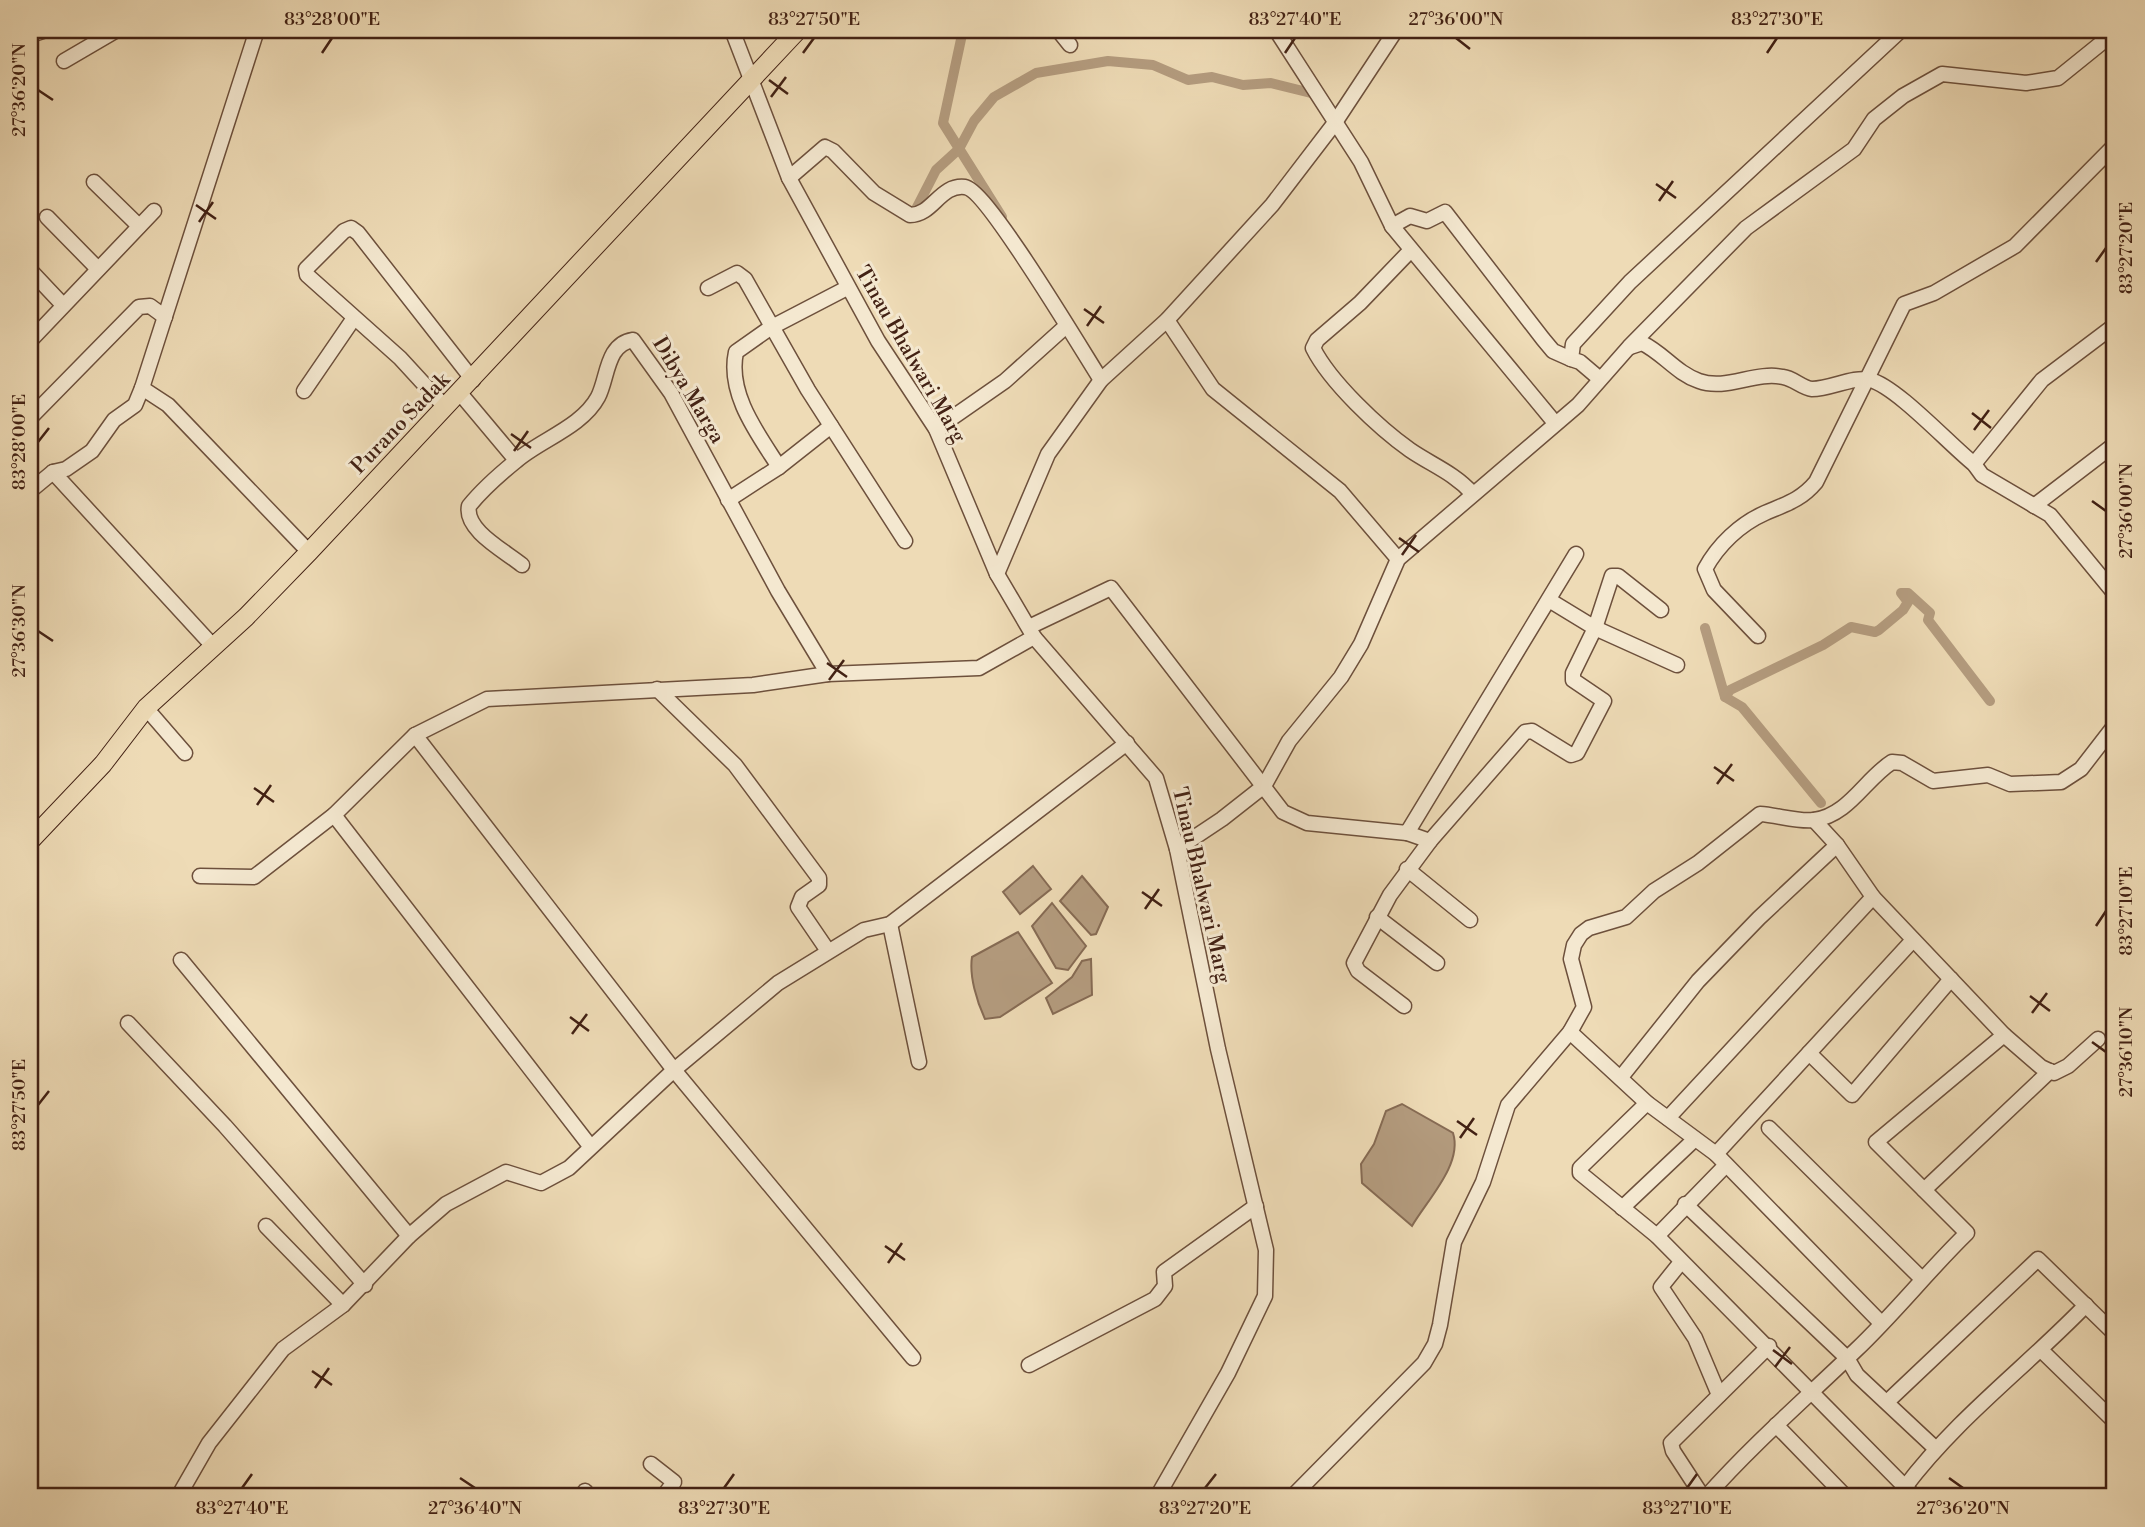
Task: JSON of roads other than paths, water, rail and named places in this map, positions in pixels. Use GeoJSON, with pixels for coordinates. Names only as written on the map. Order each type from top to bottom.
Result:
{"type":"FeatureCollection","features":[{"type":"Feature","properties":{"kind":"main road","name":"Purano Sadak"},"geometry":{"type":"LineString","coordinates":[[30,841],[103,764],[146,708],[246,617],[309,552],[798,30]]}},
{"type":"Feature","properties":{"kind":"street"},"geometry":{"type":"LineString","coordinates":[[30,32],[34,34],[46,30]]}},
{"type":"Feature","properties":{"kind":"street"},"geometry":{"type":"LineString","coordinates":[[64,61],[117,30]]}},
{"type":"Feature","properties":{"kind":"street"},"geometry":{"type":"LineString","coordinates":[[30,491],[53,472],[66,469],[92,452],[114,420],[135,405],[257,30]]}},
{"type":"Feature","properties":{"kind":"street","name":"Tinau Bhalwari Marg"},"geometry":{"type":"LineString","coordinates":[[732,30],[789,178],[848,288],[936,429],[997,574],[1031,632],[1156,778],[1177,849],[1218,1049],[1266,1250],[1265,1296],[1228,1373],[1157,1497]]}},
{"type":"Feature","properties":{"kind":"street"},"geometry":{"type":"LineString","coordinates":[[1058,30],[1070,46]]}},
{"type":"Feature","properties":{"kind":"street"},"geometry":{"type":"LineString","coordinates":[[1276,30],[1334,124],[1361,162],[1392,226],[1555,423]]}},
{"type":"Feature","properties":{"kind":"street"},"geometry":{"type":"LineString","coordinates":[[997,574],[1048,454],[1101,380],[1167,320],[1272,205],[1334,124],[1396,30]]}},
{"type":"Feature","properties":{"kind":"street"},"geometry":{"type":"LineString","coordinates":[[1571,359],[1573,344],[1630,282],[1901,30]]}},
{"type":"Feature","properties":{"kind":"street"},"geometry":{"type":"LineString","coordinates":[[1177,849],[1264,786],[1289,741],[1318,708],[1348,666],[1398,559],[1578,405],[1629,348],[1746,229],[1854,149],[1874,119],[1903,96],[1942,74],[2026,83],[2058,78],[2115,32]]}},
{"type":"Feature","properties":{"kind":"street"},"geometry":{"type":"LineString","coordinates":[[1758,636],[1714,590],[1705,569],[1718,549],[1748,524],[1803,497],[1816,482],[1905,304],[1934,293],[2015,246],[2115,145]]}},
{"type":"Feature","properties":{"kind":"street"},"geometry":{"type":"LineString","coordinates":[[789,178],[825,147],[874,193],[910,215],[922,213],[947,190],[971,189],[979,195],[1017,248],[1101,380]]}},
{"type":"Feature","properties":{"kind":"street"},"geometry":{"type":"LineString","coordinates":[[94,181],[139,226]]}},
{"type":"Feature","properties":{"kind":"street"},"geometry":{"type":"LineString","coordinates":[[31,337],[155,211]]}},
{"type":"Feature","properties":{"kind":"street"},"geometry":{"type":"LineString","coordinates":[[1392,226],[1410,216],[1427,221],[1444,212],[1553,351],[1580,362],[1600,379]]}},
{"type":"Feature","properties":{"kind":"street"},"geometry":{"type":"LineString","coordinates":[[47,217],[98,269]]}},
{"type":"Feature","properties":{"kind":"street"},"geometry":{"type":"LineString","coordinates":[[445,407],[400,358],[307,275],[312,263],[344,231],[351,228],[466,386],[516,460]]}},
{"type":"Feature","properties":{"kind":"street"},"geometry":{"type":"LineString","coordinates":[[1411,250],[1367,296],[1317,340],[1314,348],[1336,378],[1390,435],[1451,473],[1472,493]]}},
{"type":"Feature","properties":{"kind":"street"},"geometry":{"type":"LineString","coordinates":[[30,270],[63,305]]}},
{"type":"Feature","properties":{"kind":"street"},"geometry":{"type":"LineString","coordinates":[[708,288],[737,273],[745,279],[770,328],[905,541]]}},
{"type":"Feature","properties":{"kind":"street"},"geometry":{"type":"LineString","coordinates":[[779,467],[746,415],[734,363],[740,347],[770,328],[848,288]]}},
{"type":"Feature","properties":{"kind":"street"},"geometry":{"type":"LineString","coordinates":[[30,418],[139,307],[150,306],[165,317]]}},
{"type":"Feature","properties":{"kind":"street"},"geometry":{"type":"LineString","coordinates":[[304,391],[354,318]]}},
{"type":"Feature","properties":{"kind":"street"},"geometry":{"type":"LineString","coordinates":[[1167,320],[1213,389],[1340,491],[1398,559]]}},
{"type":"Feature","properties":{"kind":"street"},"geometry":{"type":"LineString","coordinates":[[1974,464],[2042,380],[2115,324]]}},
{"type":"Feature","properties":{"kind":"street"},"geometry":{"type":"LineString","coordinates":[[936,429],[1005,381],[1065,327]]}},
{"type":"Feature","properties":{"kind":"street","name":"Dibya Marga"},"geometry":{"type":"LineString","coordinates":[[522,565],[471,524],[467,514],[475,499],[516,460],[582,415],[598,398],[609,362],[617,349],[633,340],[671,393],[778,591],[828,674]]}},
{"type":"Feature","properties":{"kind":"street"},"geometry":{"type":"LineString","coordinates":[[1629,348],[1642,343],[1654,349],[1676,371],[1700,382],[1720,384],[1754,377],[1783,377],[1811,389],[1869,380],[1887,388],[1974,464],[1982,475],[2050,515],[2115,594]]}},
{"type":"Feature","properties":{"kind":"street"},"geometry":{"type":"LineString","coordinates":[[142,388],[168,405],[309,552]]}},
{"type":"Feature","properties":{"kind":"street"},"geometry":{"type":"LineString","coordinates":[[728,500],[779,467],[831,426]]}},
{"type":"Feature","properties":{"kind":"street"},"geometry":{"type":"LineString","coordinates":[[2034,506],[2115,444]]}},
{"type":"Feature","properties":{"kind":"street"},"geometry":{"type":"LineString","coordinates":[[53,472],[212,646]]}},
{"type":"Feature","properties":{"kind":"street"},"geometry":{"type":"LineString","coordinates":[[1407,833],[1576,554]]}},
{"type":"Feature","properties":{"kind":"street"},"geometry":{"type":"LineString","coordinates":[[1404,1006],[1358,971],[1354,963],[1377,917],[1407,869],[1525,732],[1532,732],[1571,755],[1577,753],[1604,701],[1572,676],[1595,628],[1610,579],[1615,575],[1661,610]]}},
{"type":"Feature","properties":{"kind":"street"},"geometry":{"type":"LineString","coordinates":[[200,876],[254,877],[334,815],[415,735],[487,699],[753,685],[828,674],[979,668],[1031,632],[1111,588],[1290,817],[1307,823],[1407,833],[1430,841]]}},
{"type":"Feature","properties":{"kind":"street"},"geometry":{"type":"LineString","coordinates":[[1549,600],[1595,628],[1677,664]]}},
{"type":"Feature","properties":{"kind":"street"},"geometry":{"type":"LineString","coordinates":[[657,689],[735,765],[819,878],[819,885],[802,897],[798,907],[828,951]]}},
{"type":"Feature","properties":{"kind":"street"},"geometry":{"type":"LineString","coordinates":[[146,708],[186,753]]}},
{"type":"Feature","properties":{"kind":"street"},"geometry":{"type":"LineString","coordinates":[[1292,1497],[1424,1363],[1435,1344],[1454,1242],[1483,1182],[1504,1114],[1508,1105],[1570,1032],[1584,1007],[1571,959],[1574,945],[1589,928],[1626,917],[1654,891],[1698,863],[1760,814],[1814,820],[1844,806],[1870,779],[1892,762],[1902,763],[1933,781],[1988,775],[2010,785],[2061,782],[2081,769],[2115,724]]}},
{"type":"Feature","properties":{"kind":"street"},"geometry":{"type":"LineString","coordinates":[[415,735],[674,1070],[913,1358]]}},
{"type":"Feature","properties":{"kind":"street"},"geometry":{"type":"LineString","coordinates":[[178,1497],[209,1443],[260,1375],[296,1336],[343,1304],[365,1285],[409,1236],[446,1204],[506,1172],[541,1183],[569,1168],[674,1070],[778,983],[864,930],[890,924],[1127,743]]}},
{"type":"Feature","properties":{"kind":"street"},"geometry":{"type":"LineString","coordinates":[[334,815],[590,1146]]}},
{"type":"Feature","properties":{"kind":"street"},"geometry":{"type":"LineString","coordinates":[[1814,820],[1837,845],[1873,897],[1913,940],[2004,1035],[2049,1071],[2054,1073],[2068,1066],[2098,1039]]}},
{"type":"Feature","properties":{"kind":"street"},"geometry":{"type":"LineString","coordinates":[[1622,1076],[1699,981],[1759,918],[1837,845]]}},
{"type":"Feature","properties":{"kind":"street"},"geometry":{"type":"LineString","coordinates":[[1407,869],[1471,920]]}},
{"type":"Feature","properties":{"kind":"street"},"geometry":{"type":"LineString","coordinates":[[1668,1118],[1873,897]]}},
{"type":"Feature","properties":{"kind":"street"},"geometry":{"type":"LineString","coordinates":[[1377,917],[1437,963]]}},
{"type":"Feature","properties":{"kind":"street"},"geometry":{"type":"LineString","coordinates":[[890,924],[919,1062]]}},
{"type":"Feature","properties":{"kind":"street"},"geometry":{"type":"LineString","coordinates":[[1657,1236],[1809,1053],[1913,940]]}},
{"type":"Feature","properties":{"kind":"street"},"geometry":{"type":"LineString","coordinates":[[181,960],[409,1236]]}},
{"type":"Feature","properties":{"kind":"street"},"geometry":{"type":"LineString","coordinates":[[1809,1053],[1852,1095],[1951,979]]}},
{"type":"Feature","properties":{"kind":"street"},"geometry":{"type":"LineString","coordinates":[[128,1023],[225,1126],[365,1285]]}},
{"type":"Feature","properties":{"kind":"street"},"geometry":{"type":"LineString","coordinates":[[1570,1032],[1622,1076],[1647,1103],[1721,1160],[1881,1323]]}},
{"type":"Feature","properties":{"kind":"street"},"geometry":{"type":"LineString","coordinates":[[1769,1346],[1671,1445],[1704,1497],[1811,1390],[1847,1358],[1967,1233],[1876,1142],[2004,1035]]}},
{"type":"Feature","properties":{"kind":"street"},"geometry":{"type":"LineString","coordinates":[[1924,1190],[2049,1071]]}},
{"type":"Feature","properties":{"kind":"street"},"geometry":{"type":"LineString","coordinates":[[1647,1103],[1579,1170],[1657,1236],[1769,1346],[1910,1492],[1935,1448],[2042,1351],[2086,1306]]}},
{"type":"Feature","properties":{"kind":"street"},"geometry":{"type":"LineString","coordinates":[[1769,1128],[1921,1278]]}},
{"type":"Feature","properties":{"kind":"street"},"geometry":{"type":"LineString","coordinates":[[1622,1208],[1695,1139]]}},
{"type":"Feature","properties":{"kind":"street"},"geometry":{"type":"LineString","coordinates":[[1685,1204],[1847,1358],[1857,1375],[1935,1448]]}},
{"type":"Feature","properties":{"kind":"street"},"geometry":{"type":"LineString","coordinates":[[1029,1365],[1156,1299],[1166,1286],[1164,1272],[1256,1206]]}},
{"type":"Feature","properties":{"kind":"street"},"geometry":{"type":"LineString","coordinates":[[266,1226],[343,1304]]}},
{"type":"Feature","properties":{"kind":"street"},"geometry":{"type":"LineString","coordinates":[[1887,1402],[2038,1259],[2115,1334]]}},
{"type":"Feature","properties":{"kind":"street"},"geometry":{"type":"LineString","coordinates":[[1681,1262],[1661,1287],[1695,1338],[1719,1395]]}},
{"type":"Feature","properties":{"kind":"street"},"geometry":{"type":"LineString","coordinates":[[2042,1351],[2115,1422]]}},
{"type":"Feature","properties":{"kind":"street"},"geometry":{"type":"LineString","coordinates":[[1776,1425],[1846,1497]]}},
{"type":"Feature","properties":{"kind":"street"},"geometry":{"type":"LineString","coordinates":[[651,1464],[674,1482],[663,1497]]}},
{"type":"Feature","properties":{"kind":"waterway"},"geometry":{"type":"LineString","coordinates":[[963,30],[943,123],[1002,217]]}},
{"type":"Feature","properties":{"kind":"waterway"},"geometry":{"type":"LineString","coordinates":[[915,211],[936,170],[959,149],[974,121],[994,97],[1036,73],[1108,61],[1153,65],[1188,80],[1212,77],[1243,85],[1271,83],[1311,93]]}},
{"type":"Feature","properties":{"kind":"waterway"},"geometry":{"type":"LineString","coordinates":[[1725,697],[1730,690],[1823,645],[1851,627],[1875,632],[1879,630],[1903,610],[1908,602],[1901,593],[1908,593],[1930,613],[1928,620],[1990,701]]}},
{"type":"Feature","properties":{"kind":"waterway"},"geometry":{"type":"LineString","coordinates":[[1705,628],[1725,697],[1742,707],[1821,803]]}}]}
